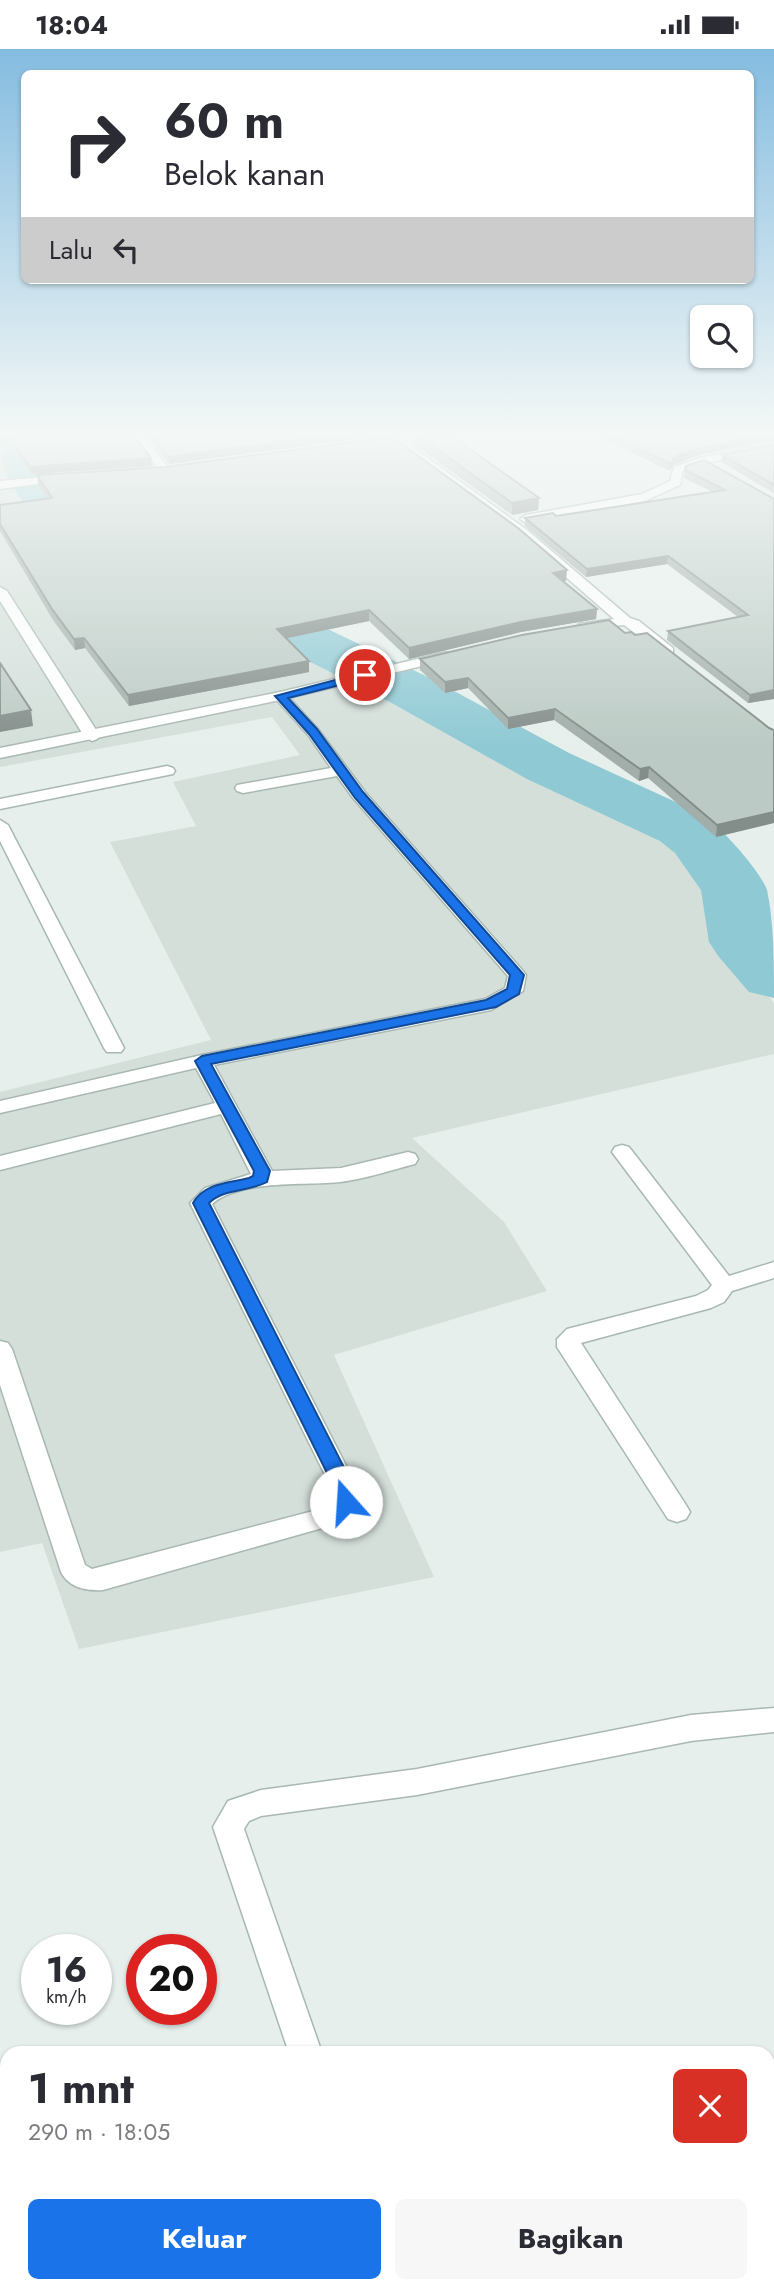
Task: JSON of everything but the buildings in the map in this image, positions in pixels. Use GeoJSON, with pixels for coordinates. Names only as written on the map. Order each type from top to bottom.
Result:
{"type":"FeatureCollection","features":[{"type":"Feature","properties":{"kind":"street"},"geometry":{"type":"LineString","coordinates":[[531,540],[625,621],[634,624],[684,664]]}},
{"type":"Feature","properties":{"kind":"street"},"geometry":{"type":"LineString","coordinates":[[0,591],[92,736]]}},
{"type":"Feature","properties":{"kind":"street"},"geometry":{"type":"LineString","coordinates":[[572,629],[625,621]]}},
{"type":"Feature","properties":{"kind":"street"},"geometry":{"type":"LineString","coordinates":[[0,753],[281,696],[454,654]]}},
{"type":"Feature","properties":{"kind":"street"},"geometry":{"type":"LineString","coordinates":[[0,1107],[202,1061],[491,1004],[514,991],[517,975],[425,873],[341,771],[313,732],[281,696]]}},
{"type":"Feature","properties":{"kind":"street"},"geometry":{"type":"LineString","coordinates":[[0,804],[167,771]]}},
{"type":"Feature","properties":{"kind":"street"},"geometry":{"type":"LineString","coordinates":[[243,788],[341,771]]}},
{"type":"Feature","properties":{"kind":"street"},"geometry":{"type":"LineString","coordinates":[[0,825],[114,1048]]}},
{"type":"Feature","properties":{"kind":"street"},"geometry":{"type":"LineString","coordinates":[[202,1061],[262,1171],[261,1178]]}},
{"type":"Feature","properties":{"kind":"street"},"geometry":{"type":"LineString","coordinates":[[0,1163],[225,1107]]}},
{"type":"Feature","properties":{"kind":"street"},"geometry":{"type":"LineString","coordinates":[[622,1152],[724,1285]]}},
{"type":"Feature","properties":{"kind":"street"},"geometry":{"type":"LineString","coordinates":[[0,1349],[74,1572],[89,1580],[103,1579],[324,1518],[338,1511],[346,1502],[345,1489],[201,1203],[205,1196],[213,1192],[261,1178],[341,1175],[408,1159]]}},
{"type":"Feature","properties":{"kind":"street"},"geometry":{"type":"LineString","coordinates":[[677,1512],[569,1347],[569,1339],[575,1335],[703,1302],[716,1296],[724,1285],[774,1270]]}},
{"type":"Feature","properties":{"kind":"street"},"geometry":{"type":"LineString","coordinates":[[304,2046],[228,1827],[239,1811],[261,1803],[417,1782],[691,1728],[774,1720]]}},
{"type":"Feature","properties":{"kind":"shaded area"},"geometry":{"type":"Polygon","coordinates":[[[0,540],[104,540],[429,688],[690,839],[732,953],[774,1003],[774,1054],[412,1138],[504,1222],[547,1291],[334,1355],[434,1577],[79,1649],[42,1543],[0,1552],[0,1092],[211,1040],[110,842],[196,826],[173,782],[300,755],[272,717],[0,767],[0,540]]]}},
{"type":"Feature","properties":{"kind":"waterway"},"geometry":{"type":"LineString","coordinates":[[103,540],[410,690],[548,766],[682,828],[697,840],[734,889],[743,942],[774,977]]}},
{"type":"Feature","properties":{"kind":"route"},"geometry":{"type":"LineString","coordinates":[[346,1502],[345,1489],[201,1203],[205,1196],[213,1192],[254,1182],[261,1178],[262,1171],[202,1061],[491,1004],[514,991],[517,975],[359,795],[313,732],[281,696],[365,675]]}}]}
